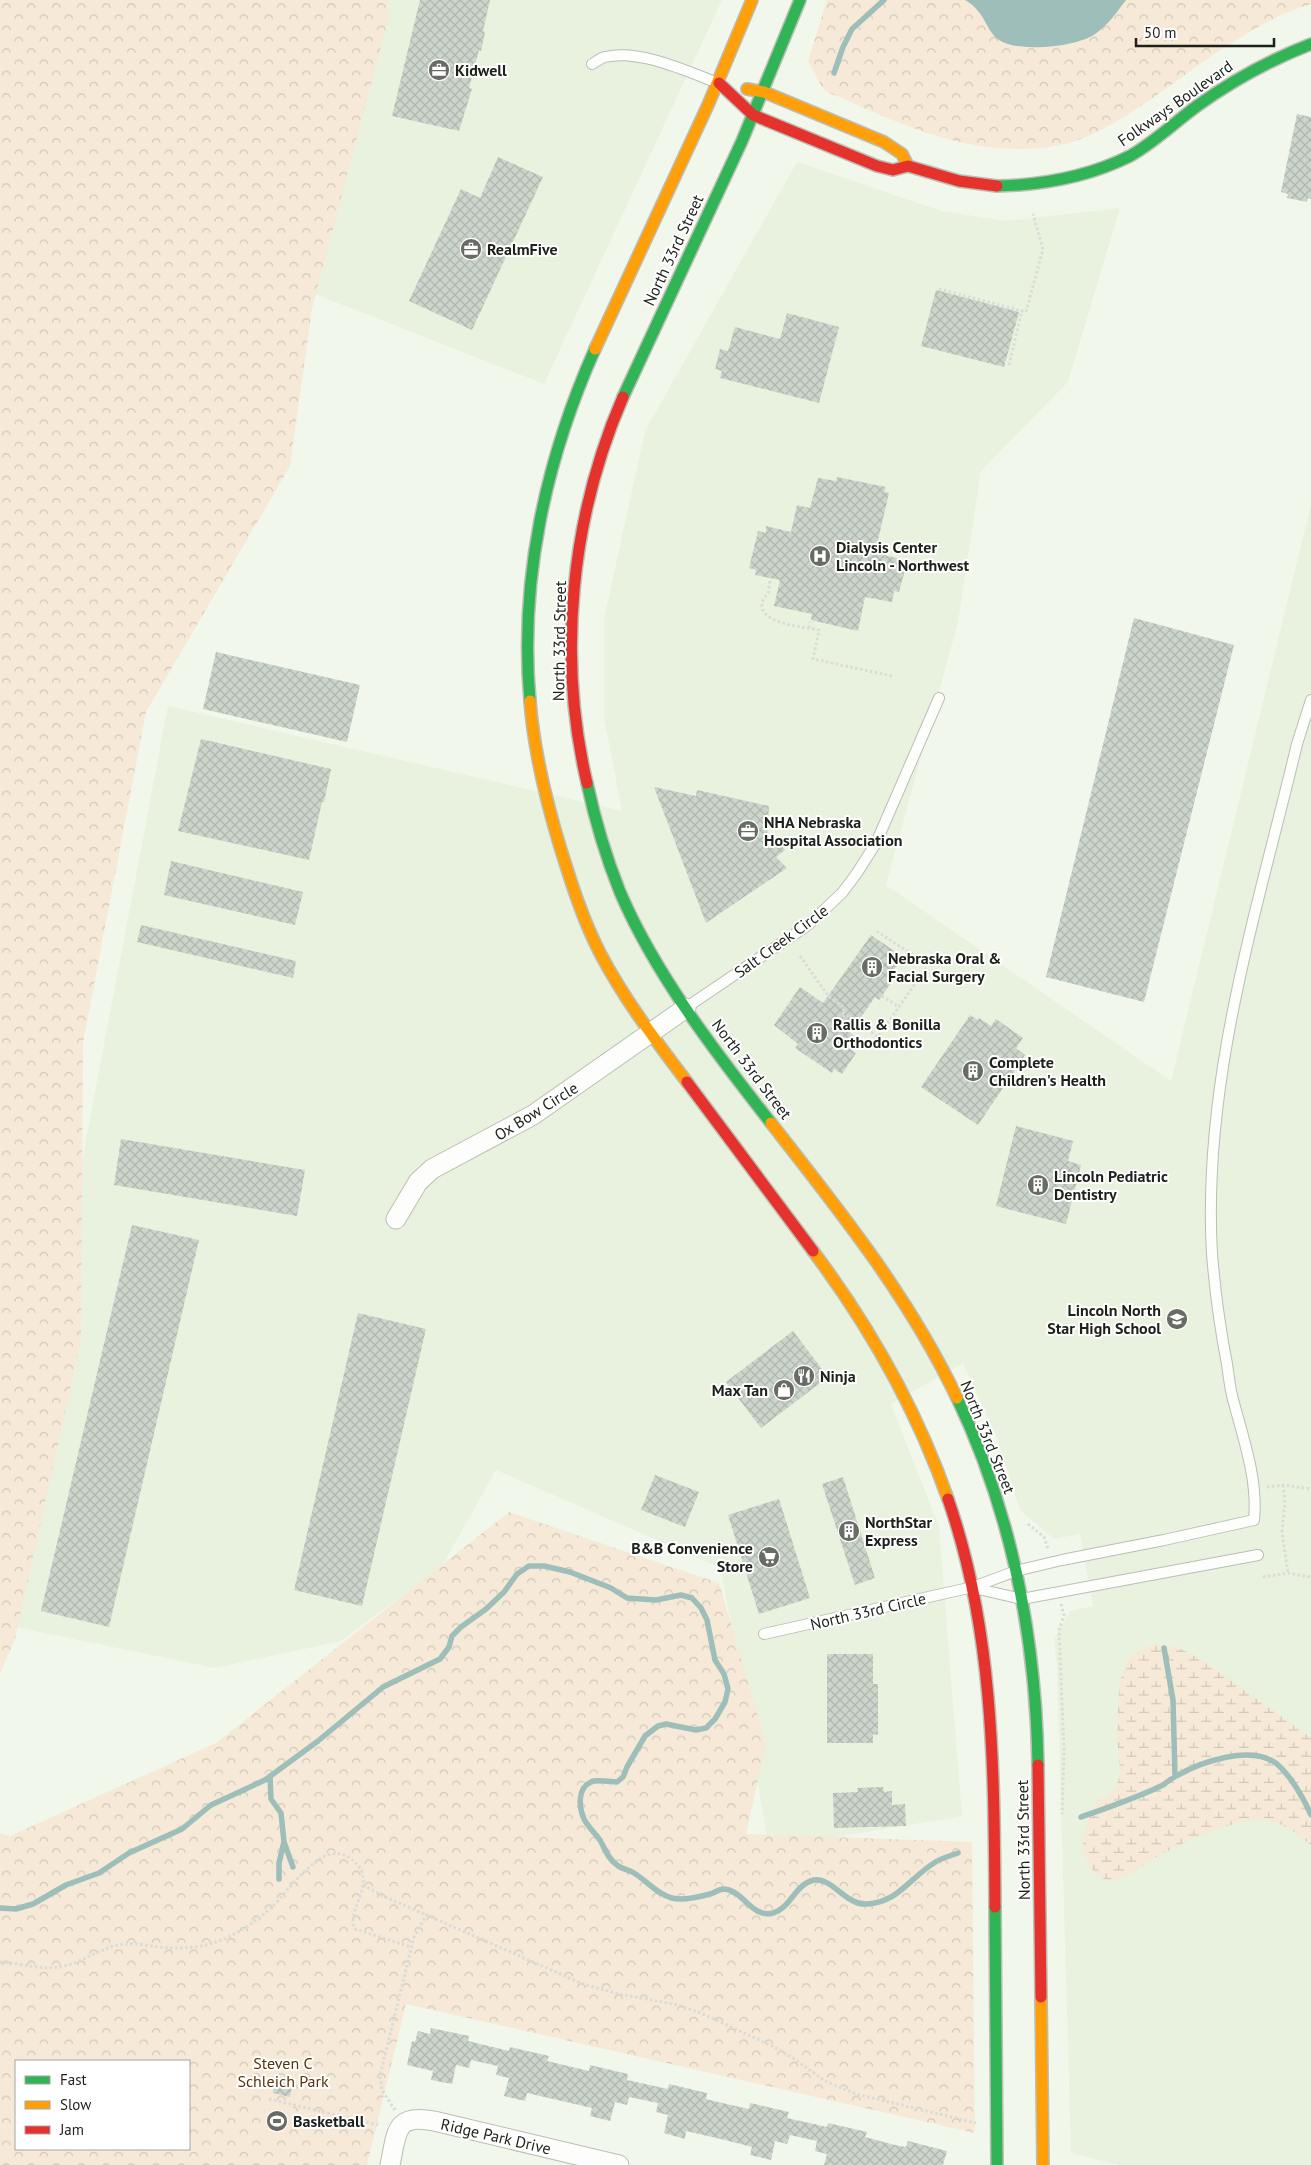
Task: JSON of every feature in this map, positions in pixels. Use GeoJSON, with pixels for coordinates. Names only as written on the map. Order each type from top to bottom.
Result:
{"type":"FeatureCollection","features":[{"type":"Feature","properties":{"kind":"main road","name":"North 33rd Street"},"geometry":{"type":"LineString","coordinates":[[752,0],[719,83],[598,342],[567,418],[550,473],[540,521],[530,592],[528,679],[532,727],[552,824],[581,912],[600,953],[626,998],[650,1033],[847,1296],[873,1334],[919,1422],[953,1516],[973,1587],[981,1632],[992,1733],[998,2165]]}},
{"type":"Feature","properties":{"kind":"main road","name":"North 33rd Street"},"geometry":{"type":"LineString","coordinates":[[800,0],[764,92],[632,376],[608,435],[592,484],[577,564],[573,609],[574,707],[594,812],[618,887],[635,924],[686,1008],[869,1250],[910,1312],[967,1420],[998,1506],[1022,1599],[1030,1648],[1037,1737],[1043,2165]]}},
{"type":"Feature","properties":{"kind":"main road","name":"Folkways Boulevard"},"geometry":{"type":"LineString","coordinates":[[719,83],[753,116],[876,166],[892,170],[908,166],[959,181],[996,186],[1031,185],[1075,177],[1108,166],[1144,147],[1238,78],[1275,58],[1311,44]]}},
{"type":"Feature","properties":{"kind":"main road"},"geometry":{"type":"LineString","coordinates":[[719,83],[764,92],[884,142],[902,154],[908,166]]}},
{"type":"Feature","properties":{"kind":"street","name":"Ox Bow Circle"},"geometry":{"type":"LineString","coordinates":[[396,1219],[418,1182],[432,1169],[533,1116],[686,1008]]}},
{"type":"Feature","properties":{"kind":"street","name":"Ridge Park Drive"},"geometry":{"type":"LineString","coordinates":[[403,2123],[410,2119],[420,2118],[619,2165]]}},
{"type":"Feature","properties":{"kind":"street"},"geometry":{"type":"LineString","coordinates":[[390,2165],[397,2133],[403,2123]]}},
{"type":"Feature","properties":{"kind":"lane"},"geometry":{"type":"LineString","coordinates":[[592,64],[604,57],[618,56],[650,59],[719,83]]}},
{"type":"Feature","properties":{"kind":"lane","name":"Salt Creek Circle"},"geometry":{"type":"LineString","coordinates":[[686,1008],[808,925],[842,893],[869,856],[876,843],[939,698]]}},
{"type":"Feature","properties":{"kind":"lane"},"geometry":{"type":"LineString","coordinates":[[1254,1490],[1246,1448],[1234,1403],[1217,1308],[1212,1236],[1212,1166],[1218,1092],[1232,1014],[1297,744],[1311,700]]}},
{"type":"Feature","properties":{"kind":"lane","name":"North 33rd Circle"},"geometry":{"type":"LineString","coordinates":[[764,1634],[973,1587],[1016,1572],[1254,1520],[1254,1490]]}},
{"type":"Feature","properties":{"kind":"lane"},"geometry":{"type":"LineString","coordinates":[[1022,1599],[1258,1555]]}},
{"type":"Feature","properties":{"kind":"lane","name":"North 33rd Circle"},"geometry":{"type":"LineString","coordinates":[[973,1587],[1022,1599]]}},
{"type":"Feature","properties":{"kind":"path"},"geometry":{"type":"LineString","coordinates":[[938,288],[1026,312],[1043,249],[1033,214]]}},
{"type":"Feature","properties":{"kind":"path"},"geometry":{"type":"LineString","coordinates":[[1009,365],[1022,310]]}},
{"type":"Feature","properties":{"kind":"path"},"geometry":{"type":"LineString","coordinates":[[770,581],[768,593],[762,603],[763,611],[766,616],[773,620],[819,630],[813,658],[892,676]]}},
{"type":"Feature","properties":{"kind":"path"},"geometry":{"type":"LineString","coordinates":[[809,628],[810,622]]}},
{"type":"Feature","properties":{"kind":"path"},"geometry":{"type":"LineString","coordinates":[[800,956],[829,997],[846,1008],[842,1012],[878,1038],[928,965],[875,930]]}},
{"type":"Feature","properties":{"kind":"path"},"geometry":{"type":"LineString","coordinates":[[882,996],[899,1007]]}},
{"type":"Feature","properties":{"kind":"path"},"geometry":{"type":"LineString","coordinates":[[840,1021],[845,1014]]}},
{"type":"Feature","properties":{"kind":"path"},"geometry":{"type":"LineString","coordinates":[[1254,1490],[1283,1485],[1311,1489]]}},
{"type":"Feature","properties":{"kind":"path"},"geometry":{"type":"LineString","coordinates":[[1283,1485],[1285,1502],[1282,1532],[1288,1573]]}},
{"type":"Feature","properties":{"kind":"path"},"geometry":{"type":"LineString","coordinates":[[1263,1577],[1288,1573],[1311,1578]]}},
{"type":"Feature","properties":{"kind":"path"},"geometry":{"type":"LineString","coordinates":[[0,1962],[53,1967],[68,1965],[122,1944],[187,1949],[218,1942],[256,1920],[272,1907],[310,1866],[328,1855],[342,1854],[354,1862],[362,1873],[363,1885],[353,1920],[355,1929],[411,1947]]}},
{"type":"Feature","properties":{"kind":"path"},"geometry":{"type":"LineString","coordinates":[[363,1885],[381,1895],[583,1984],[619,1994],[678,2005],[701,2013],[774,2047],[825,2081],[856,2094],[979,2124]]}},
{"type":"Feature","properties":{"kind":"path"},"geometry":{"type":"LineString","coordinates":[[403,2123],[382,2090],[379,2079],[411,1947],[416,1933],[427,1914]]}},
{"type":"Feature","properties":{"kind":"path"},"geometry":{"type":"LineString","coordinates":[[269,2099],[378,2124]]}},
{"type":"Feature","properties":{"kind":"shaded area"},"geometry":{"type":"Polygon","coordinates":[[[325,0],[722,0],[544,384],[269,276],[325,0]]]}},
{"type":"Feature","properties":{"kind":"shaded area"},"geometry":{"type":"Polygon","coordinates":[[[797,162],[942,211],[1006,221],[1120,208],[1068,382],[981,471],[958,622],[886,885],[1171,1081],[1311,504],[1311,2165],[1119,2165],[1071,2153],[1057,1666],[1054,1639],[1070,1611],[1093,1606],[1080,1534],[1054,1539],[1020,1510],[997,1438],[963,1363],[891,1404],[939,1527],[962,1816],[769,1848],[721,1568],[496,1470],[442,1566],[341,1641],[215,1668],[10,1626],[82,1161],[168,706],[622,811],[604,718],[604,619],[645,431],[797,162]]]}},
{"type":"Feature","properties":{"kind":"green space"},"geometry":{"type":"Polygon","coordinates":[[[0,0],[387,0],[389,16],[312,309],[290,466],[146,712],[83,1043],[81,1340],[15,1639],[0,1674],[0,0]]]}},
{"type":"Feature","properties":{"kind":"green space"},"geometry":{"type":"Polygon","coordinates":[[[827,0],[1311,0],[1311,4],[1278,17],[1247,34],[1131,113],[1097,132],[1074,141],[1050,147],[1026,149],[976,145],[952,140],[881,116],[831,94],[822,87],[808,61],[827,0]]]}},
{"type":"Feature","properties":{"kind":"green space","name":"Steven C Schleich Park"},"geometry":{"type":"Polygon","coordinates":[[[509,1512],[719,1583],[766,1744],[746,1834],[972,1842],[975,2133],[406,2004],[367,2165],[0,2165],[0,1833],[10,1836],[216,1743],[509,1512]]]}},
{"type":"Feature","properties":{"kind":"green space"},"geometry":{"type":"Polygon","coordinates":[[[1158,1644],[1179,1648],[1204,1661],[1311,1738],[1311,1845],[1294,1832],[1275,1822],[1250,1821],[1222,1828],[1192,1840],[1165,1852],[1123,1877],[1110,1880],[1104,1879],[1092,1869],[1087,1862],[1083,1846],[1085,1829],[1095,1805],[1100,1799],[1114,1790],[1119,1779],[1118,1702],[1121,1679],[1128,1660],[1135,1653],[1145,1647],[1158,1644]]]}},
{"type":"Feature","properties":{"kind":"green space","name":"Basketball"},"geometry":{"type":"Polygon","coordinates":[[[267,2101],[295,2108],[287,2140],[259,2134],[267,2101]]]}},
{"type":"Feature","properties":{"kind":"water"},"geometry":{"type":"Polygon","coordinates":[[[965,0],[1126,0],[1104,27],[1086,39],[1062,45],[1033,47],[1008,44],[999,40],[994,36],[977,10],[965,0]]]}},
{"type":"Feature","properties":{"kind":"building","name":"Kidwell"},"geometry":{"type":"Polygon","coordinates":[[[420,0],[490,0],[483,31],[485,32],[481,51],[479,50],[469,88],[472,89],[459,131],[392,116],[420,0]]]}},
{"type":"Feature","properties":{"kind":"building"},"geometry":{"type":"Polygon","coordinates":[[[1297,114],[1311,117],[1311,199],[1308,198],[1307,202],[1287,198],[1288,194],[1281,192],[1297,114]]]}},
{"type":"Feature","properties":{"kind":"building","name":"RealmFive"},"geometry":{"type":"Polygon","coordinates":[[[498,157],[543,177],[472,330],[409,301],[461,189],[480,198],[498,157]]]}},
{"type":"Feature","properties":{"kind":"building"},"geometry":{"type":"Polygon","coordinates":[[[936,290],[1019,312],[1004,367],[921,346],[936,290]]]}},
{"type":"Feature","properties":{"kind":"building"},"geometry":{"type":"Polygon","coordinates":[[[787,313],[839,327],[819,403],[720,378],[722,371],[715,369],[720,349],[728,351],[735,327],[780,339],[787,313]]]}},
{"type":"Feature","properties":{"kind":"building","name":"Dialysis Center Lincoln - Northwest"},"geometry":{"type":"Polygon","coordinates":[[[837,477],[886,487],[884,492],[889,493],[875,553],[901,559],[899,568],[905,570],[899,592],[894,591],[892,602],[865,597],[858,631],[811,620],[812,614],[774,606],[780,580],[755,575],[756,570],[749,568],[758,531],[766,533],[766,526],[791,532],[797,505],[810,508],[818,478],[836,481],[837,477]]]}},
{"type":"Feature","properties":{"kind":"building"},"geometry":{"type":"Polygon","coordinates":[[[1134,618],[1234,645],[1144,1002],[1046,977],[1134,618]]]}},
{"type":"Feature","properties":{"kind":"building"},"geometry":{"type":"Polygon","coordinates":[[[216,652],[360,685],[347,742],[203,709],[216,652]]]}},
{"type":"Feature","properties":{"kind":"building"},"geometry":{"type":"Polygon","coordinates":[[[201,739],[331,769],[309,860],[178,831],[201,739]]]}},
{"type":"Feature","properties":{"kind":"building"},"geometry":{"type":"Polygon","coordinates":[[[654,787],[696,796],[697,790],[769,806],[767,838],[778,840],[785,850],[776,857],[787,868],[706,923],[654,787]]]}},
{"type":"Feature","properties":{"kind":"building"},"geometry":{"type":"Polygon","coordinates":[[[171,861],[303,892],[295,925],[164,895],[171,861]]]}},
{"type":"Feature","properties":{"kind":"building"},"geometry":{"type":"Polygon","coordinates":[[[141,925],[296,961],[293,978],[137,942],[141,925]]]}},
{"type":"Feature","properties":{"kind":"building"},"geometry":{"type":"Polygon","coordinates":[[[871,935],[903,957],[889,976],[893,980],[879,1000],[875,997],[850,1033],[860,1040],[853,1051],[856,1053],[842,1074],[834,1069],[832,1073],[795,1048],[798,1044],[774,1025],[800,987],[823,1003],[871,935]]]}},
{"type":"Feature","properties":{"kind":"building","name":"Complete Children's Health"},"geometry":{"type":"Polygon","coordinates":[[[970,1015],[978,1020],[979,1018],[991,1026],[996,1019],[1023,1038],[1016,1048],[1025,1055],[978,1125],[921,1087],[970,1015]]]}},
{"type":"Feature","properties":{"kind":"building","name":"Lincoln Pediatric Dentistry"},"geometry":{"type":"Polygon","coordinates":[[[1016,1126],[1073,1141],[1068,1161],[1081,1165],[1066,1224],[996,1206],[1016,1126]]]}},
{"type":"Feature","properties":{"kind":"building"},"geometry":{"type":"Polygon","coordinates":[[[121,1139],[305,1170],[297,1216],[114,1185],[121,1139]]]}},
{"type":"Feature","properties":{"kind":"building"},"geometry":{"type":"Polygon","coordinates":[[[132,1225],[199,1240],[109,1627],[41,1611],[132,1225]]]}},
{"type":"Feature","properties":{"kind":"building"},"geometry":{"type":"Polygon","coordinates":[[[358,1313],[426,1329],[362,1606],[294,1590],[358,1313]]]}},
{"type":"Feature","properties":{"kind":"building"},"geometry":{"type":"Polygon","coordinates":[[[793,1331],[828,1377],[761,1428],[726,1382],[793,1331]]]}},
{"type":"Feature","properties":{"kind":"building"},"geometry":{"type":"Polygon","coordinates":[[[655,1475],[699,1492],[685,1527],[641,1510],[655,1475]]]}},
{"type":"Feature","properties":{"kind":"building","name":"NorthStar Express"},"geometry":{"type":"Polygon","coordinates":[[[843,1477],[875,1578],[855,1585],[822,1484],[843,1477]]]}},
{"type":"Feature","properties":{"kind":"building","name":"B&B Convenience Store"},"geometry":{"type":"Polygon","coordinates":[[[779,1499],[810,1598],[759,1614],[728,1515],[779,1499]]]}},
{"type":"Feature","properties":{"kind":"building"},"geometry":{"type":"Polygon","coordinates":[[[827,1654],[873,1654],[873,1684],[878,1684],[878,1735],[873,1734],[873,1743],[827,1743],[827,1654]]]}},
{"type":"Feature","properties":{"kind":"building"},"geometry":{"type":"Polygon","coordinates":[[[883,1787],[884,1792],[892,1791],[892,1805],[905,1804],[906,1826],[834,1828],[833,1793],[858,1792],[857,1788],[883,1787]]]}},
{"type":"Feature","properties":{"kind":"building"},"geometry":{"type":"Polygon","coordinates":[[[431,2028],[469,2036],[468,2041],[509,2051],[510,2047],[549,2056],[547,2061],[589,2071],[590,2065],[628,2074],[627,2080],[668,2089],[669,2084],[707,2093],[706,2099],[718,2102],[749,2109],[750,2103],[789,2112],[787,2118],[827,2127],[828,2123],[867,2132],[865,2137],[895,2145],[906,2147],[908,2141],[947,2151],[943,2165],[824,2165],[827,2154],[815,2151],[817,2141],[790,2135],[787,2144],[775,2141],[771,2160],[750,2155],[752,2147],[725,2140],[686,2131],[685,2139],[664,2133],[668,2115],[656,2112],[658,2103],[629,2097],[627,2105],[615,2102],[610,2121],[590,2116],[592,2108],[527,2093],[525,2101],[504,2096],[509,2078],[496,2075],[498,2066],[471,2060],[469,2068],[456,2065],[452,2084],[431,2080],[433,2071],[407,2065],[412,2041],[415,2042],[418,2031],[430,2034],[431,2028]]]}},
{"type":"Feature","properties":{"kind":"building"},"geometry":{"type":"Polygon","coordinates":[[[277,2076],[293,2080],[290,2097],[273,2093],[277,2076]]]}},
{"type":"Feature","properties":{"kind":"waterway"},"geometry":{"type":"LineString","coordinates":[[834,73],[843,47],[852,29],[884,0]]}},
{"type":"Feature","properties":{"kind":"waterway"},"geometry":{"type":"LineString","coordinates":[[0,1908],[16,1909],[33,1904],[66,1885],[99,1873],[129,1853],[182,1829],[211,1805],[265,1780],[318,1741],[383,1687],[440,1659],[449,1647],[452,1636],[486,1609],[504,1592],[517,1574],[529,1566],[544,1566],[570,1572],[611,1588],[627,1598],[656,1600],[681,1595],[692,1598],[701,1608],[707,1620],[715,1660],[724,1674],[728,1689],[725,1702],[715,1719],[706,1728],[696,1730],[666,1724],[658,1726],[645,1736],[623,1777],[617,1782],[594,1781],[583,1789],[580,1804],[584,1819],[614,1863],[634,1873],[657,1890],[672,1898],[696,1897],[724,1889],[737,1894],[753,1908],[766,1914],[779,1910],[802,1886],[814,1880],[821,1880],[827,1883],[852,1901],[867,1904],[878,1903],[895,1894],[937,1861],[958,1853]]}},
{"type":"Feature","properties":{"kind":"waterway"},"geometry":{"type":"LineString","coordinates":[[1164,1648],[1173,1700],[1175,1776]]}},
{"type":"Feature","properties":{"kind":"waterway"},"geometry":{"type":"LineString","coordinates":[[1081,1817],[1154,1789],[1199,1765],[1240,1755],[1254,1755],[1266,1758],[1277,1764],[1297,1788],[1311,1815]]}},
{"type":"Feature","properties":{"kind":"waterway"},"geometry":{"type":"LineString","coordinates":[[270,1776],[271,1799],[281,1813],[284,1842],[293,1867]]}},
{"type":"Feature","properties":{"kind":"waterway"},"geometry":{"type":"LineString","coordinates":[[279,1879],[279,1863],[284,1842]]}},
{"type":"Feature","properties":{"kind":"traffic: fast"},"geometry":{"type":"LineString","coordinates":[[623,397],[742,141],[800,0]]}},
{"type":"Feature","properties":{"kind":"traffic: fast"},"geometry":{"type":"LineString","coordinates":[[997,186],[1048,182],[1098,169],[1130,156],[1197,106],[1238,79],[1311,44]]}},
{"type":"Feature","properties":{"kind":"traffic: fast"},"geometry":{"type":"LineString","coordinates":[[530,701],[528,656],[529,610],[533,565],[540,521],[563,433],[595,349]]}},
{"type":"Feature","properties":{"kind":"traffic: fast"},"geometry":{"type":"LineString","coordinates":[[587,783],[601,838],[620,892],[634,923],[688,1012],[771,1123]]}},
{"type":"Feature","properties":{"kind":"traffic: fast"},"geometry":{"type":"LineString","coordinates":[[957,1398],[993,1486],[1017,1577],[1032,1670],[1038,1765]]}},
{"type":"Feature","properties":{"kind":"traffic: fast"},"geometry":{"type":"LineString","coordinates":[[995,1907],[997,2165]]}},
{"type":"Feature","properties":{"kind":"traffic: slow"},"geometry":{"type":"LineString","coordinates":[[595,349],[708,105],[752,0]]}},
{"type":"Feature","properties":{"kind":"traffic: slow"},"geometry":{"type":"LineString","coordinates":[[747,89],[764,92],[884,142],[902,154],[908,166]]}},
{"type":"Feature","properties":{"kind":"traffic: slow"},"geometry":{"type":"LineString","coordinates":[[530,701],[541,776],[550,813],[569,876],[588,928],[619,987],[687,1082]]}},
{"type":"Feature","properties":{"kind":"traffic: slow"},"geometry":{"type":"LineString","coordinates":[[771,1123],[848,1222],[895,1290],[938,1361],[957,1398]]}},
{"type":"Feature","properties":{"kind":"traffic: slow"},"geometry":{"type":"LineString","coordinates":[[813,1251],[854,1309],[890,1369],[921,1433],[948,1499]]}},
{"type":"Feature","properties":{"kind":"traffic: slow"},"geometry":{"type":"LineString","coordinates":[[1041,1997],[1043,2165]]}},
{"type":"Feature","properties":{"kind":"traffic: jam"},"geometry":{"type":"LineString","coordinates":[[719,83],[753,115],[877,166],[893,170],[908,166],[959,181],[997,186]]}},
{"type":"Feature","properties":{"kind":"traffic: jam"},"geometry":{"type":"LineString","coordinates":[[587,783],[578,735],[573,686],[571,637],[574,587],[581,538],[591,490],[605,443],[623,397]]}},
{"type":"Feature","properties":{"kind":"traffic: jam"},"geometry":{"type":"LineString","coordinates":[[687,1082],[813,1251]]}},
{"type":"Feature","properties":{"kind":"traffic: jam"},"geometry":{"type":"LineString","coordinates":[[948,1499],[975,1599],[983,1650],[992,1752],[995,1907]]}},
{"type":"Feature","properties":{"kind":"traffic: jam"},"geometry":{"type":"LineString","coordinates":[[1038,1765],[1041,1997]]}},
{"type":"Feature","properties":{"kind":"place","name":"Kidwell"},"geometry":{"type":"Point","coordinates":[439,70]}},
{"type":"Feature","properties":{"kind":"place","name":"RealmFive"},"geometry":{"type":"Point","coordinates":[471,249]}},
{"type":"Feature","properties":{"kind":"place","name":"Dialysis Center Lincoln - Northwest"},"geometry":{"type":"Point","coordinates":[820,556]}},
{"type":"Feature","properties":{"kind":"place","name":"NHA Nebraska Hospital Association"},"geometry":{"type":"Point","coordinates":[748,831]}},
{"type":"Feature","properties":{"kind":"place","name":"Nebraska Oral & Facial Surgery"},"geometry":{"type":"Point","coordinates":[872,967]}},
{"type":"Feature","properties":{"kind":"place","name":"Rallis & Bonilla Orthodontics"},"geometry":{"type":"Point","coordinates":[817,1033]}},
{"type":"Feature","properties":{"kind":"place","name":"Complete Children's Health"},"geometry":{"type":"Point","coordinates":[973,1071]}},
{"type":"Feature","properties":{"kind":"place","name":"Lincoln Pediatric Dentistry"},"geometry":{"type":"Point","coordinates":[1038,1185]}},
{"type":"Feature","properties":{"kind":"place","name":"Lincoln North Star High School"},"geometry":{"type":"Point","coordinates":[1177,1319]}},
{"type":"Feature","properties":{"kind":"place","name":"Ninja"},"geometry":{"type":"Point","coordinates":[804,1376]}},
{"type":"Feature","properties":{"kind":"place","name":"Max Tan"},"geometry":{"type":"Point","coordinates":[784,1390]}},
{"type":"Feature","properties":{"kind":"place","name":"NorthStar Express"},"geometry":{"type":"Point","coordinates":[849,1531]}},
{"type":"Feature","properties":{"kind":"place","name":"B&B Convenience Store"},"geometry":{"type":"Point","coordinates":[769,1557]}},
{"type":"Feature","properties":{"kind":"place","name":"Basketball"},"geometry":{"type":"Point","coordinates":[277,2121]}}]}
